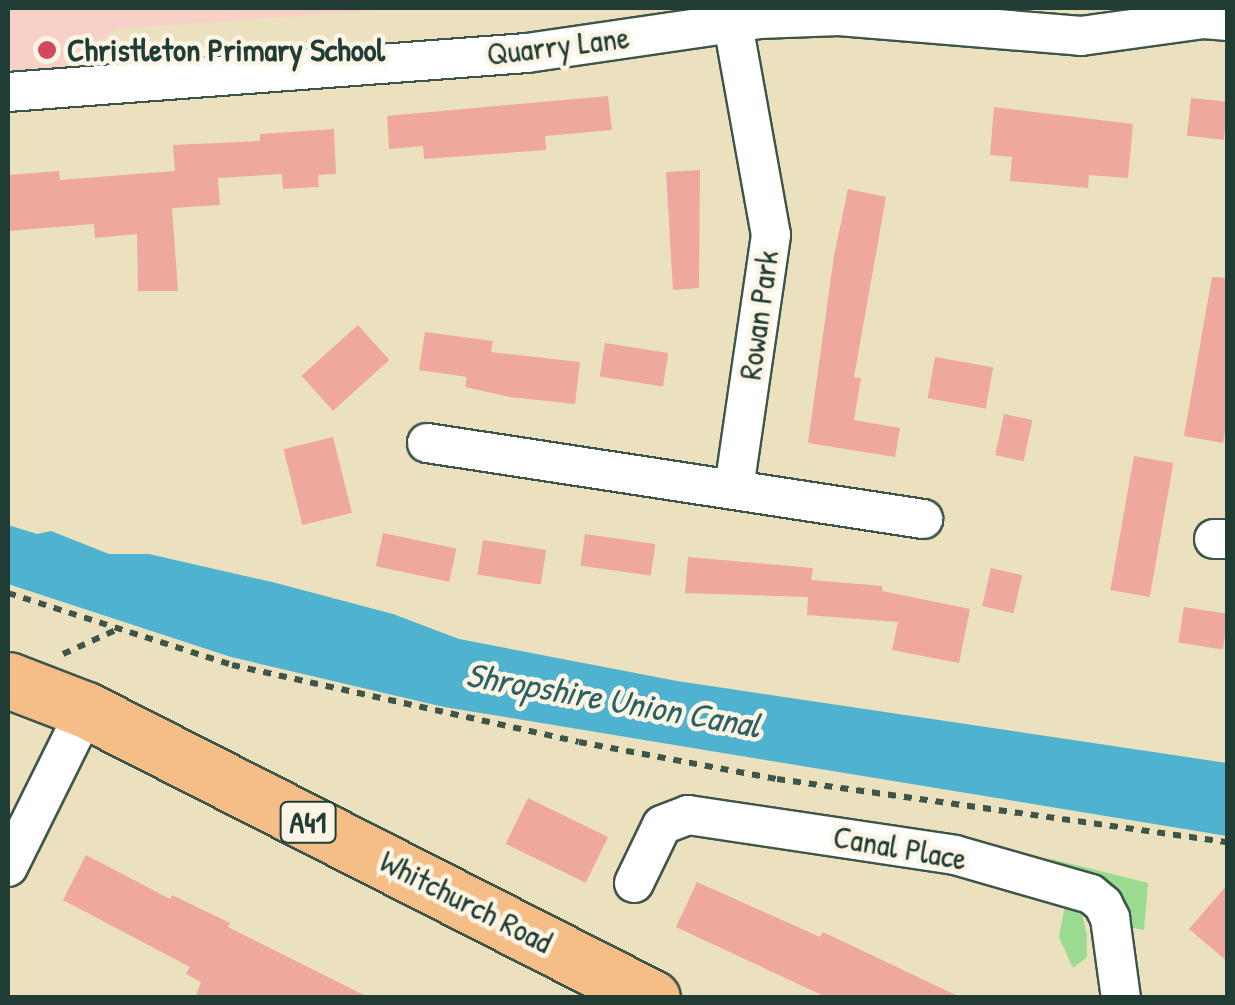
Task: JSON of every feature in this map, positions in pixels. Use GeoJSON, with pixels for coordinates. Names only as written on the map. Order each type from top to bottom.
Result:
{"type":"FeatureCollection","features":[{"type":"Feature","properties":{"kind":"highway","name":"Whitchurch Road"},"geometry":{"type":"LineString","coordinates":[[8,680],[86,710],[652,998]]}},
{"type":"Feature","properties":{"kind":"street","name":"Quarry Lane"},"geometry":{"type":"LineString","coordinates":[[8,92],[526,53],[733,24],[839,16],[948,16],[1081,36],[1204,20],[1228,21]]}},
{"type":"Feature","properties":{"kind":"street","name":"Rowan Park"},"geometry":{"type":"LineString","coordinates":[[733,24],[770,235],[734,488]]}},
{"type":"Feature","properties":{"kind":"street"},"geometry":{"type":"LineString","coordinates":[[427,443],[923,519]]}},
{"type":"Feature","properties":{"kind":"street"},"geometry":{"type":"LineString","coordinates":[[8,867],[86,710]]}},
{"type":"Feature","properties":{"kind":"street","name":"Canal Place"},"geometry":{"type":"LineString","coordinates":[[634,884],[662,825],[688,814],[955,855],[1091,894],[1103,904],[1110,918],[1121,998]]}},
{"type":"Feature","properties":{"kind":"path"},"geometry":{"type":"LineString","coordinates":[[8,594],[232,665],[579,742],[777,778],[1228,842]]}},
{"type":"Feature","properties":{"kind":"shaded area","name":"Christleton Primary School"},"geometry":{"type":"Polygon","coordinates":[[[8,8],[411,8],[116,29],[56,72],[8,74],[8,8]]]}},
{"type":"Feature","properties":{"kind":"green space"},"geometry":{"type":"Polygon","coordinates":[[[1044,857],[1148,883],[1144,930],[1129,927],[1118,897],[1100,878],[1044,857]]]}},
{"type":"Feature","properties":{"kind":"green space"},"geometry":{"type":"Polygon","coordinates":[[[1065,905],[1082,915],[1087,935],[1087,957],[1073,968],[1059,937],[1065,905]]]}},
{"type":"Feature","properties":{"kind":"water","name":"Shropshire Union Canal"},"geometry":{"type":"Polygon","coordinates":[[[8,525],[37,534],[51,531],[109,554],[149,554],[276,583],[393,614],[459,639],[677,681],[1227,763],[1227,836],[444,707],[231,657],[8,584],[8,525]]]}},
{"type":"Feature","properties":{"kind":"building"},"geometry":{"type":"Polygon","coordinates":[[[608,96],[612,130],[545,136],[546,150],[424,159],[423,146],[389,149],[387,116],[608,96]]]}},
{"type":"Feature","properties":{"kind":"building"},"geometry":{"type":"Polygon","coordinates":[[[1191,98],[1228,102],[1224,140],[1187,136],[1191,98]]]}},
{"type":"Feature","properties":{"kind":"building"},"geometry":{"type":"Polygon","coordinates":[[[994,107],[1133,124],[1128,178],[1089,175],[1088,188],[1010,181],[1012,157],[990,155],[994,107]]]}},
{"type":"Feature","properties":{"kind":"building"},"geometry":{"type":"Polygon","coordinates":[[[334,129],[336,174],[318,175],[319,187],[283,189],[282,174],[218,178],[220,205],[172,208],[178,291],[138,291],[137,234],[95,238],[94,224],[8,231],[8,175],[59,171],[60,180],[175,171],[173,145],[260,141],[260,134],[334,129]]]}},
{"type":"Feature","properties":{"kind":"building"},"geometry":{"type":"Polygon","coordinates":[[[700,170],[699,288],[673,290],[666,172],[700,170]]]}},
{"type":"Feature","properties":{"kind":"building"},"geometry":{"type":"Polygon","coordinates":[[[848,189],[886,197],[854,377],[861,378],[854,420],[900,428],[895,457],[808,443],[834,256],[848,189]]]}},
{"type":"Feature","properties":{"kind":"building"},"geometry":{"type":"Polygon","coordinates":[[[1212,277],[1228,278],[1228,416],[1223,443],[1184,436],[1212,277]]]}},
{"type":"Feature","properties":{"kind":"building"},"geometry":{"type":"Polygon","coordinates":[[[358,325],[389,360],[333,411],[302,376],[358,325]]]}},
{"type":"Feature","properties":{"kind":"building"},"geometry":{"type":"Polygon","coordinates":[[[425,332],[493,341],[491,352],[580,362],[575,404],[510,397],[465,387],[467,377],[419,370],[425,332]]]}},
{"type":"Feature","properties":{"kind":"building"},"geometry":{"type":"Polygon","coordinates":[[[605,343],[668,353],[663,387],[600,377],[605,343]]]}},
{"type":"Feature","properties":{"kind":"building"},"geometry":{"type":"Polygon","coordinates":[[[935,357],[993,367],[986,409],[928,398],[935,357]]]}},
{"type":"Feature","properties":{"kind":"building"},"geometry":{"type":"Polygon","coordinates":[[[1004,414],[1032,420],[1024,461],[995,455],[1004,414]]]}},
{"type":"Feature","properties":{"kind":"building"},"geometry":{"type":"Polygon","coordinates":[[[333,437],[352,513],[302,525],[284,449],[333,437]]]}},
{"type":"Feature","properties":{"kind":"building"},"geometry":{"type":"Polygon","coordinates":[[[1134,456],[1173,463],[1150,597],[1110,590],[1134,456]]]}},
{"type":"Feature","properties":{"kind":"building"},"geometry":{"type":"Polygon","coordinates":[[[383,533],[456,549],[449,582],[376,566],[383,533]]]}},
{"type":"Feature","properties":{"kind":"building"},"geometry":{"type":"Polygon","coordinates":[[[585,534],[655,544],[651,576],[581,566],[585,534]]]}},
{"type":"Feature","properties":{"kind":"building"},"geometry":{"type":"Polygon","coordinates":[[[483,540],[546,550],[541,585],[478,575],[483,540]]]}},
{"type":"Feature","properties":{"kind":"building"},"geometry":{"type":"Polygon","coordinates":[[[688,557],[813,568],[811,580],[882,586],[882,591],[970,609],[959,663],[892,650],[898,622],[807,615],[808,597],[685,593],[688,557]]]}},
{"type":"Feature","properties":{"kind":"building"},"geometry":{"type":"Polygon","coordinates":[[[991,568],[1022,575],[1013,613],[982,606],[991,568]]]}},
{"type":"Feature","properties":{"kind":"building"},"geometry":{"type":"Polygon","coordinates":[[[1184,607],[1228,614],[1223,650],[1178,643],[1184,607]]]}},
{"type":"Feature","properties":{"kind":"building"},"geometry":{"type":"Polygon","coordinates":[[[528,798],[608,837],[586,883],[506,844],[528,798]]]}},
{"type":"Feature","properties":{"kind":"building"},"geometry":{"type":"Polygon","coordinates":[[[86,855],[170,899],[172,895],[230,923],[228,927],[370,998],[195,998],[201,982],[186,974],[190,967],[63,900],[86,855]]]}},
{"type":"Feature","properties":{"kind":"building"},"geometry":{"type":"Polygon","coordinates":[[[697,882],[820,937],[823,932],[962,998],[828,998],[676,927],[697,882]]]}},
{"type":"Feature","properties":{"kind":"building"},"geometry":{"type":"Polygon","coordinates":[[[1228,884],[1228,962],[1189,929],[1228,884]]]}},
{"type":"Feature","properties":{"kind":"place","name":"Christleton Primary School"},"geometry":{"type":"Point","coordinates":[47,50]}}]}
